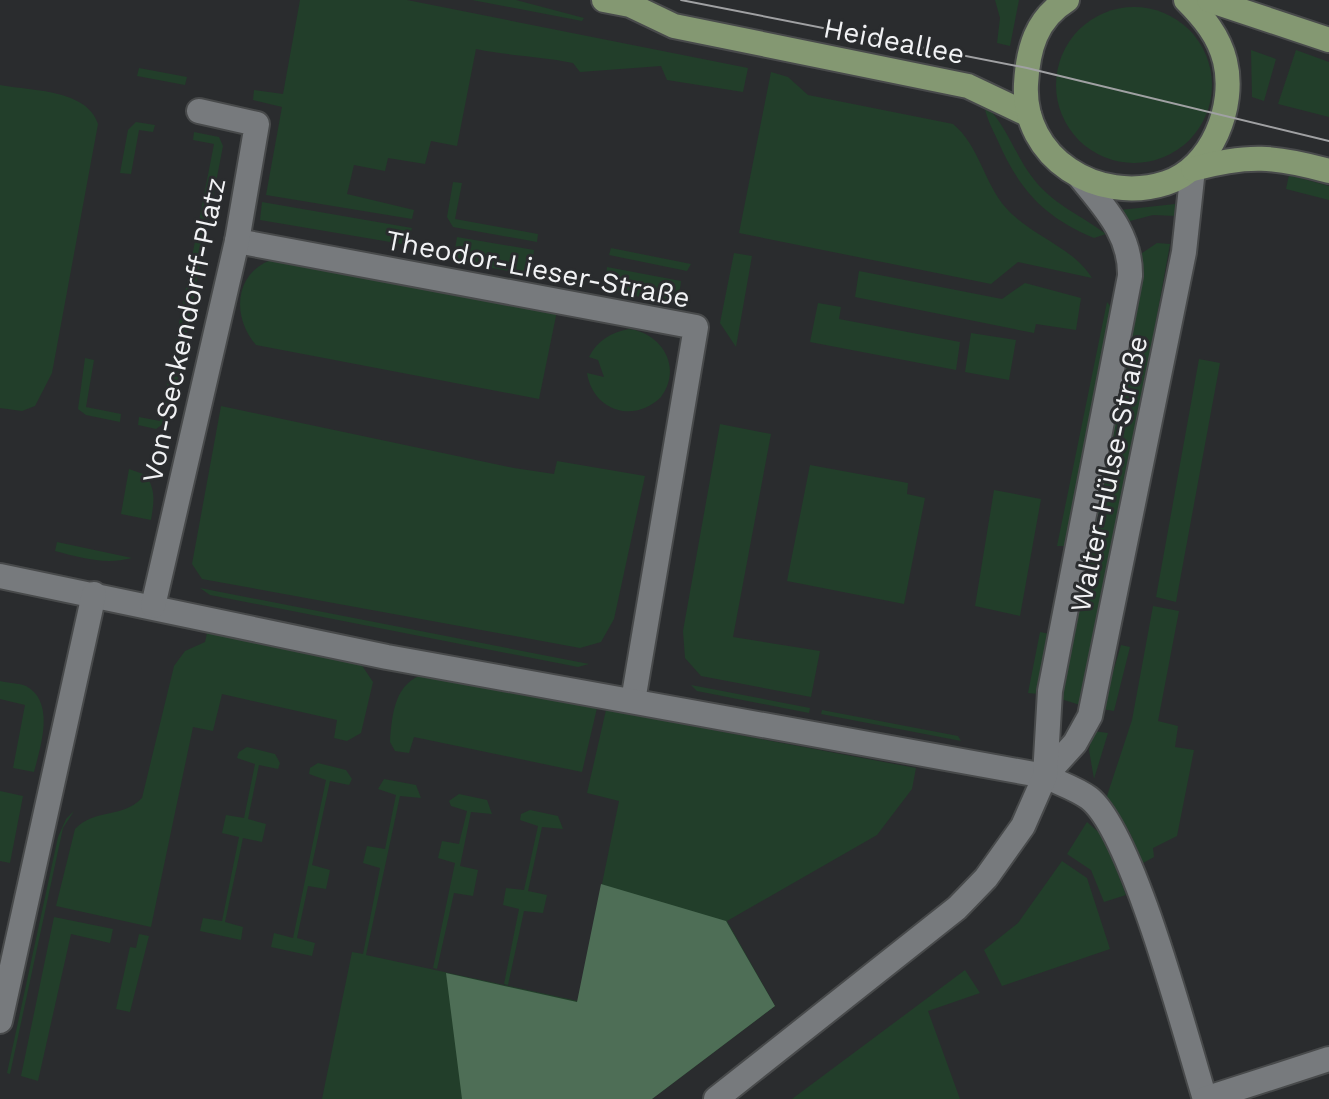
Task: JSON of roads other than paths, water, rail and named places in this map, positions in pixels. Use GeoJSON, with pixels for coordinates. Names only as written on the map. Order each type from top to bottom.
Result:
{"type":"FeatureCollection","features":[{"type":"Feature","properties":{"kind":"main road","name":"Heideallee"},"geometry":{"type":"LineString","coordinates":[[604,0],[630,5],[674,26],[968,86],[1029,115]]}},
{"type":"Feature","properties":{"kind":"main road"},"geometry":{"type":"LineString","coordinates":[[1067,0],[1036,31],[1027,68],[1029,115],[1046,150],[1066,170],[1113,186],[1167,183],[1193,169],[1258,157],[1279,158],[1329,171]]}},
{"type":"Feature","properties":{"kind":"main road"},"geometry":{"type":"LineString","coordinates":[[1186,0],[1212,29],[1221,47],[1228,78],[1226,103],[1219,128],[1193,169]]}},
{"type":"Feature","properties":{"kind":"main road"},"geometry":{"type":"LineString","coordinates":[[1209,0],[1329,40]]}},
{"type":"Feature","properties":{"kind":"street"},"geometry":{"type":"LineString","coordinates":[[1036,31],[1041,0]]}},
{"type":"Feature","properties":{"kind":"street","name":"Von-Seckendorff-Platz"},"geometry":{"type":"LineString","coordinates":[[153,606],[237,241],[257,124],[199,111]]}},
{"type":"Feature","properties":{"kind":"street","name":"Walter-Hülse-Straße"},"geometry":{"type":"LineString","coordinates":[[716,1099],[929,932],[974,892],[1023,826],[1045,776],[1075,743],[1090,716],[1184,252],[1193,169]]}},
{"type":"Feature","properties":{"kind":"street","name":"Walter-Hülse-Straße"},"geometry":{"type":"LineString","coordinates":[[1045,776],[1050,691],[1130,276],[1127,247],[1121,232],[1080,177]]}},
{"type":"Feature","properties":{"kind":"street","name":"Theodor-Lieser-Straße"},"geometry":{"type":"LineString","coordinates":[[237,241],[696,327],[633,701]]}},
{"type":"Feature","properties":{"kind":"street"},"geometry":{"type":"LineString","coordinates":[[0,576],[387,657],[1045,776],[1089,799],[1115,830],[1135,880],[1205,1099],[1329,1059]]}},
{"type":"Feature","properties":{"kind":"street"},"geometry":{"type":"LineString","coordinates":[[0,1021],[94,594]]}},
{"type":"Feature","properties":{"kind":"tram line"},"geometry":{"type":"LineString","coordinates":[[681,0],[1027,68],[1329,141]]}}]}
